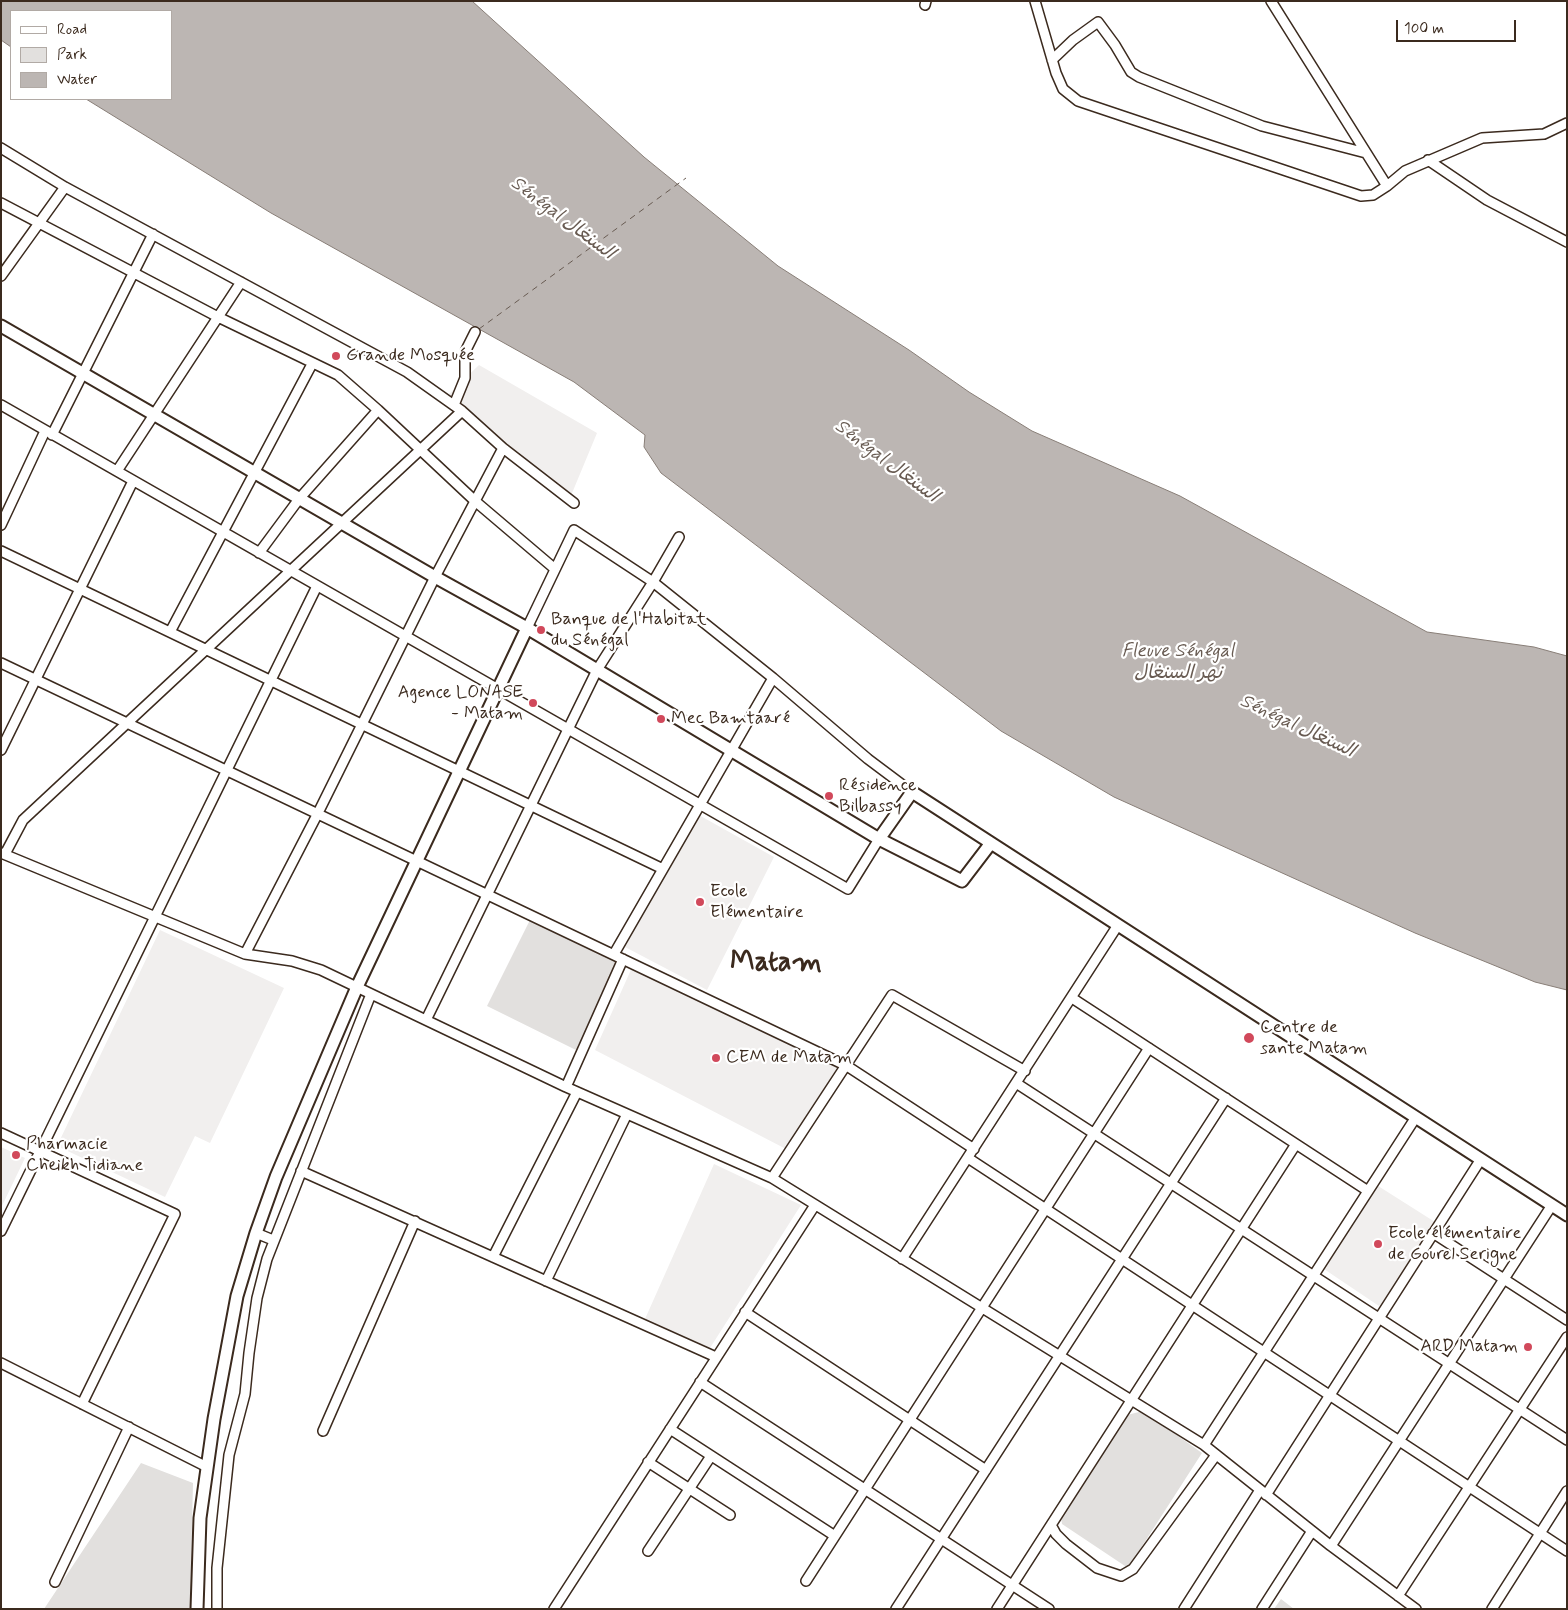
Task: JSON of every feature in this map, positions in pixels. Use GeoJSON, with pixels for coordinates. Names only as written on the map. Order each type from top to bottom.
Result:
{"type":"FeatureCollection","features":[{"type":"Feature","properties":{"kind":"main road"},"geometry":{"type":"LineString","coordinates":[[1,326],[342,524],[527,628],[879,839],[962,881],[991,843]]}},
{"type":"Feature","properties":{"kind":"main road"},"geometry":{"type":"LineString","coordinates":[[197,1609],[200,1526],[207,1467],[229,1335],[256,1233],[276,1177],[358,987],[527,628]]}},
{"type":"Feature","properties":{"kind":"main road"},"geometry":{"type":"LineString","coordinates":[[879,839],[912,792],[1567,1214]]}},
{"type":"Feature","properties":{"kind":"street"},"geometry":{"type":"LineString","coordinates":[[1036,1],[1052,60],[1063,89],[1078,102],[1361,196],[1373,195],[1405,171],[1482,138],[1544,134],[1567,123]]}},
{"type":"Feature","properties":{"kind":"street"},"geometry":{"type":"LineString","coordinates":[[1271,1],[1387,186]]}},
{"type":"Feature","properties":{"kind":"street"},"geometry":{"type":"LineString","coordinates":[[1052,60],[1073,40],[1098,22],[1115,45],[1131,72],[1139,77],[1262,126],[1366,153]]}},
{"type":"Feature","properties":{"kind":"street"},"geometry":{"type":"LineString","coordinates":[[1,148],[65,187],[407,372],[462,411],[503,448],[574,503]]}},
{"type":"Feature","properties":{"kind":"street"},"geometry":{"type":"LineString","coordinates":[[1428,160],[1487,200],[1566,239]]}},
{"type":"Feature","properties":{"kind":"street"},"geometry":{"type":"LineString","coordinates":[[1,276],[65,187]]}},
{"type":"Feature","properties":{"kind":"street"},"geometry":{"type":"LineString","coordinates":[[1,203],[218,317],[338,375],[475,501],[555,569]]}},
{"type":"Feature","properties":{"kind":"street"},"geometry":{"type":"LineString","coordinates":[[1,526],[49,433],[83,374],[153,234]]}},
{"type":"Feature","properties":{"kind":"street"},"geometry":{"type":"LineString","coordinates":[[116,471],[241,282]]}},
{"type":"Feature","properties":{"kind":"street"},"geometry":{"type":"LineString","coordinates":[[454,405],[465,378],[465,352],[475,332]]}},
{"type":"Feature","properties":{"kind":"street"},"geometry":{"type":"LineString","coordinates":[[170,632],[312,364]]}},
{"type":"Feature","properties":{"kind":"street"},"geometry":{"type":"LineString","coordinates":[[1,405],[848,890],[879,839]]}},
{"type":"Feature","properties":{"kind":"street"},"geometry":{"type":"LineString","coordinates":[[259,553],[300,499],[378,410]]}},
{"type":"Feature","properties":{"kind":"street"},"geometry":{"type":"LineString","coordinates":[[462,411],[23,820],[3,854],[244,954],[292,961],[321,970],[566,1087],[772,1178],[1204,1445],[1331,1546],[1416,1609]]}},
{"type":"Feature","properties":{"kind":"street"},"geometry":{"type":"LineString","coordinates":[[244,954],[318,813],[435,577],[503,448]]}},
{"type":"Feature","properties":{"kind":"street"},"geometry":{"type":"LineString","coordinates":[[1,750],[133,481]]}},
{"type":"Feature","properties":{"kind":"street"},"geometry":{"type":"LineString","coordinates":[[527,628],[574,530],[653,582],[772,678],[868,759],[912,792]]}},
{"type":"Feature","properties":{"kind":"street"},"geometry":{"type":"LineString","coordinates":[[426,1020],[596,670],[653,582],[679,537]]}},
{"type":"Feature","properties":{"kind":"street"},"geometry":{"type":"LineString","coordinates":[[1,551],[663,869]]}},
{"type":"Feature","properties":{"kind":"street"},"geometry":{"type":"LineString","coordinates":[[1,1231],[316,586]]}},
{"type":"Feature","properties":{"kind":"street"},"geometry":{"type":"LineString","coordinates":[[1,662],[848,1066],[974,1149]]}},
{"type":"Feature","properties":{"kind":"street"},"geometry":{"type":"LineString","coordinates":[[566,1087],[619,956],[663,869],[772,678]]}},
{"type":"Feature","properties":{"kind":"street"},"geometry":{"type":"LineString","coordinates":[[902,1259],[1118,926]]}},
{"type":"Feature","properties":{"kind":"street"},"geometry":{"type":"LineString","coordinates":[[217,1609],[216,1568],[230,1455],[245,1394],[248,1353],[257,1298],[273,1240],[371,994]]}},
{"type":"Feature","properties":{"kind":"street"},"geometry":{"type":"LineString","coordinates":[[772,1178],[848,1066],[892,995],[1024,1071]]}},
{"type":"Feature","properties":{"kind":"street"},"geometry":{"type":"LineString","coordinates":[[1072,998],[1368,1191]]}},
{"type":"Feature","properties":{"kind":"street"},"geometry":{"type":"LineString","coordinates":[[806,1581],[1150,1048]]}},
{"type":"Feature","properties":{"kind":"street"},"geometry":{"type":"LineString","coordinates":[[1016,1083],[1567,1440]]}},
{"type":"Feature","properties":{"kind":"street"},"geometry":{"type":"LineString","coordinates":[[493,1257],[577,1092]]}},
{"type":"Feature","properties":{"kind":"street"},"geometry":{"type":"LineString","coordinates":[[896,1609],[1226,1098]]}},
{"type":"Feature","properties":{"kind":"street"},"geometry":{"type":"LineString","coordinates":[[546,1281],[627,1114]]}},
{"type":"Feature","properties":{"kind":"street"},"geometry":{"type":"LineString","coordinates":[[1204,1445],[1416,1117]]}},
{"type":"Feature","properties":{"kind":"street"},"geometry":{"type":"LineString","coordinates":[[1,1133],[175,1214],[82,1404]]}},
{"type":"Feature","properties":{"kind":"street"},"geometry":{"type":"LineString","coordinates":[[996,1609],[1296,1144]]}},
{"type":"Feature","properties":{"kind":"street"},"geometry":{"type":"LineString","coordinates":[[968,1158],[1567,1551]]}},
{"type":"Feature","properties":{"kind":"street"},"geometry":{"type":"LineString","coordinates":[[1184,1609],[1330,1396],[1481,1159]]}},
{"type":"Feature","properties":{"kind":"street"},"geometry":{"type":"LineString","coordinates":[[301,1171],[716,1357]]}},
{"type":"Feature","properties":{"kind":"street"},"geometry":{"type":"LineString","coordinates":[[554,1609],[815,1205]]}},
{"type":"Feature","properties":{"kind":"street"},"geometry":{"type":"LineString","coordinates":[[1331,1546],[1552,1205]]}},
{"type":"Feature","properties":{"kind":"street"},"geometry":{"type":"LineString","coordinates":[[323,1431],[414,1221]]}},
{"type":"Feature","properties":{"kind":"street"},"geometry":{"type":"LineString","coordinates":[[256,1233],[273,1240]]}},
{"type":"Feature","properties":{"kind":"street"},"geometry":{"type":"LineString","coordinates":[[1433,1233],[1567,1320]]}},
{"type":"Feature","properties":{"kind":"street"},"geometry":{"type":"LineString","coordinates":[[746,1312],[986,1470]]}},
{"type":"Feature","properties":{"kind":"street"},"geometry":{"type":"LineString","coordinates":[[1398,1596],[1567,1337]]}},
{"type":"Feature","properties":{"kind":"street"},"geometry":{"type":"LineString","coordinates":[[1,1363],[207,1467]]}},
{"type":"Feature","properties":{"kind":"street"},"geometry":{"type":"LineString","coordinates":[[700,1382],[1049,1609]]}},
{"type":"Feature","properties":{"kind":"street"},"geometry":{"type":"LineString","coordinates":[[55,1582],[129,1427]]}},
{"type":"Feature","properties":{"kind":"street"},"geometry":{"type":"LineString","coordinates":[[670,1429],[834,1536]]}},
{"type":"Feature","properties":{"kind":"street"},"geometry":{"type":"LineString","coordinates":[[1051,1525],[1056,1534],[1066,1544],[1097,1568],[1121,1576],[1134,1569],[1216,1455]]}},
{"type":"Feature","properties":{"kind":"street"},"geometry":{"type":"LineString","coordinates":[[648,1551],[711,1456]]}},
{"type":"Feature","properties":{"kind":"street"},"geometry":{"type":"LineString","coordinates":[[648,1462],[730,1515]]}},
{"type":"Feature","properties":{"kind":"street"},"geometry":{"type":"LineString","coordinates":[[1492,1609],[1567,1491]]}},
{"type":"Feature","properties":{"kind":"street"},"geometry":{"type":"LineString","coordinates":[[1262,1609],[1312,1531]]}},
{"type":"Feature","properties":{"kind":"shaded area"},"geometry":{"type":"Polygon","coordinates":[[[479,365],[597,433],[570,498],[447,396],[479,365]]]}},
{"type":"Feature","properties":{"kind":"shaded area","name":"Ecole Elémentaire"},"geometry":{"type":"Polygon","coordinates":[[[697,814],[774,857],[707,990],[625,947],[697,814]]]}},
{"type":"Feature","properties":{"kind":"shaded area"},"geometry":{"type":"Polygon","coordinates":[[[160,930],[284,988],[210,1143],[195,1136],[165,1197],[57,1146],[160,930]]]}},
{"type":"Feature","properties":{"kind":"shaded area","name":"CEM de Matam"},"geometry":{"type":"Polygon","coordinates":[[[634,963],[838,1066],[786,1149],[595,1050],[634,963]]]}},
{"type":"Feature","properties":{"kind":"shaded area"},"geometry":{"type":"Polygon","coordinates":[[[1,1147],[25,1158],[1,1208],[1,1147]]]}},
{"type":"Feature","properties":{"kind":"shaded area"},"geometry":{"type":"Polygon","coordinates":[[[714,1164],[801,1205],[710,1348],[645,1319],[714,1164]]]}},
{"type":"Feature","properties":{"kind":"shaded area","name":"Ecole élémentaire de Gourel Serigne"},"geometry":{"type":"Polygon","coordinates":[[[1375,1184],[1435,1222],[1382,1308],[1321,1267],[1375,1184]]]}},
{"type":"Feature","properties":{"kind":"green space"},"geometry":{"type":"Polygon","coordinates":[[[530,920],[618,962],[578,1051],[487,1006],[530,920]]]}},
{"type":"Feature","properties":{"kind":"green space"},"geometry":{"type":"Polygon","coordinates":[[[1143,1411],[1202,1453],[1128,1568],[1062,1524],[1061,1517],[1127,1415],[1143,1411]]]}},
{"type":"Feature","properties":{"kind":"green space"},"geometry":{"type":"Polygon","coordinates":[[[141,1463],[193,1483],[190,1609],[44,1609],[141,1463]]]}},
{"type":"Feature","properties":{"kind":"green space"},"geometry":{"type":"Polygon","coordinates":[[[1281,1599],[1294,1609],[1274,1609],[1281,1599]]]}},
{"type":"Feature","properties":{"kind":"water","name":"Fleuve Sénégal نهر السنغال"},"geometry":{"type":"Polygon","coordinates":[[[1,1],[472,1],[644,157],[778,266],[909,350],[969,392],[1032,431],[1180,496],[1427,632],[1534,647],[1567,656],[1567,990],[1535,982],[1415,933],[1114,797],[1001,731],[661,473],[644,447],[645,435],[574,382],[271,213],[88,100],[172,100],[172,10],[10,10],[10,46],[1,40],[1,1]]]}},
{"type":"Feature","properties":{"kind":"ferry route"},"geometry":{"type":"LineString","coordinates":[[479,329],[686,178]]}},
{"type":"Feature","properties":{"kind":"place","name":"Grande Mosquée"},"geometry":{"type":"Point","coordinates":[336,356]}},
{"type":"Feature","properties":{"kind":"place","name":"Banque de l'Habitat du Sénégal"},"geometry":{"type":"Point","coordinates":[541,630]}},
{"type":"Feature","properties":{"kind":"place","name":"Agence LONASE - Matam"},"geometry":{"type":"Point","coordinates":[533,703]}},
{"type":"Feature","properties":{"kind":"place","name":"Mec Bamtaaré"},"geometry":{"type":"Point","coordinates":[661,719]}},
{"type":"Feature","properties":{"kind":"place","name":"Résidence Bilbassy"},"geometry":{"type":"Point","coordinates":[829,796]}},
{"type":"Feature","properties":{"kind":"place","name":"Ecole Elémentaire"},"geometry":{"type":"Point","coordinates":[700,902]}},
{"type":"Feature","properties":{"kind":"place","name":"Centre de sante Matam"},"geometry":{"type":"Point","coordinates":[1249,1038]}},
{"type":"Feature","properties":{"kind":"place","name":"CEM de Matam"},"geometry":{"type":"Point","coordinates":[716,1058]}},
{"type":"Feature","properties":{"kind":"place","name":"Pharmacie Cheikh Tidiane"},"geometry":{"type":"Point","coordinates":[16,1155]}},
{"type":"Feature","properties":{"kind":"place","name":"Ecole élémentaire de Gourel Serigne"},"geometry":{"type":"Point","coordinates":[1378,1244]}},
{"type":"Feature","properties":{"kind":"place","name":"ARD Matam"},"geometry":{"type":"Point","coordinates":[1528,1347]}},
{"type":"Feature","properties":{"kind":"district","name":"Matam"},"geometry":{"type":"Point","coordinates":[776,964]}},
{"type":"Feature","properties":{"kind":"water label","name":"Sénégal السنغال"},"geometry":{"type":"Point","coordinates":[562,219]}},
{"type":"Feature","properties":{"kind":"water label","name":"Sénégal السنغال"},"geometry":{"type":"Point","coordinates":[886,462]}},
{"type":"Feature","properties":{"kind":"water label","name":"Sénégal السنغال"},"geometry":{"type":"Point","coordinates":[1297,727]}}]}
